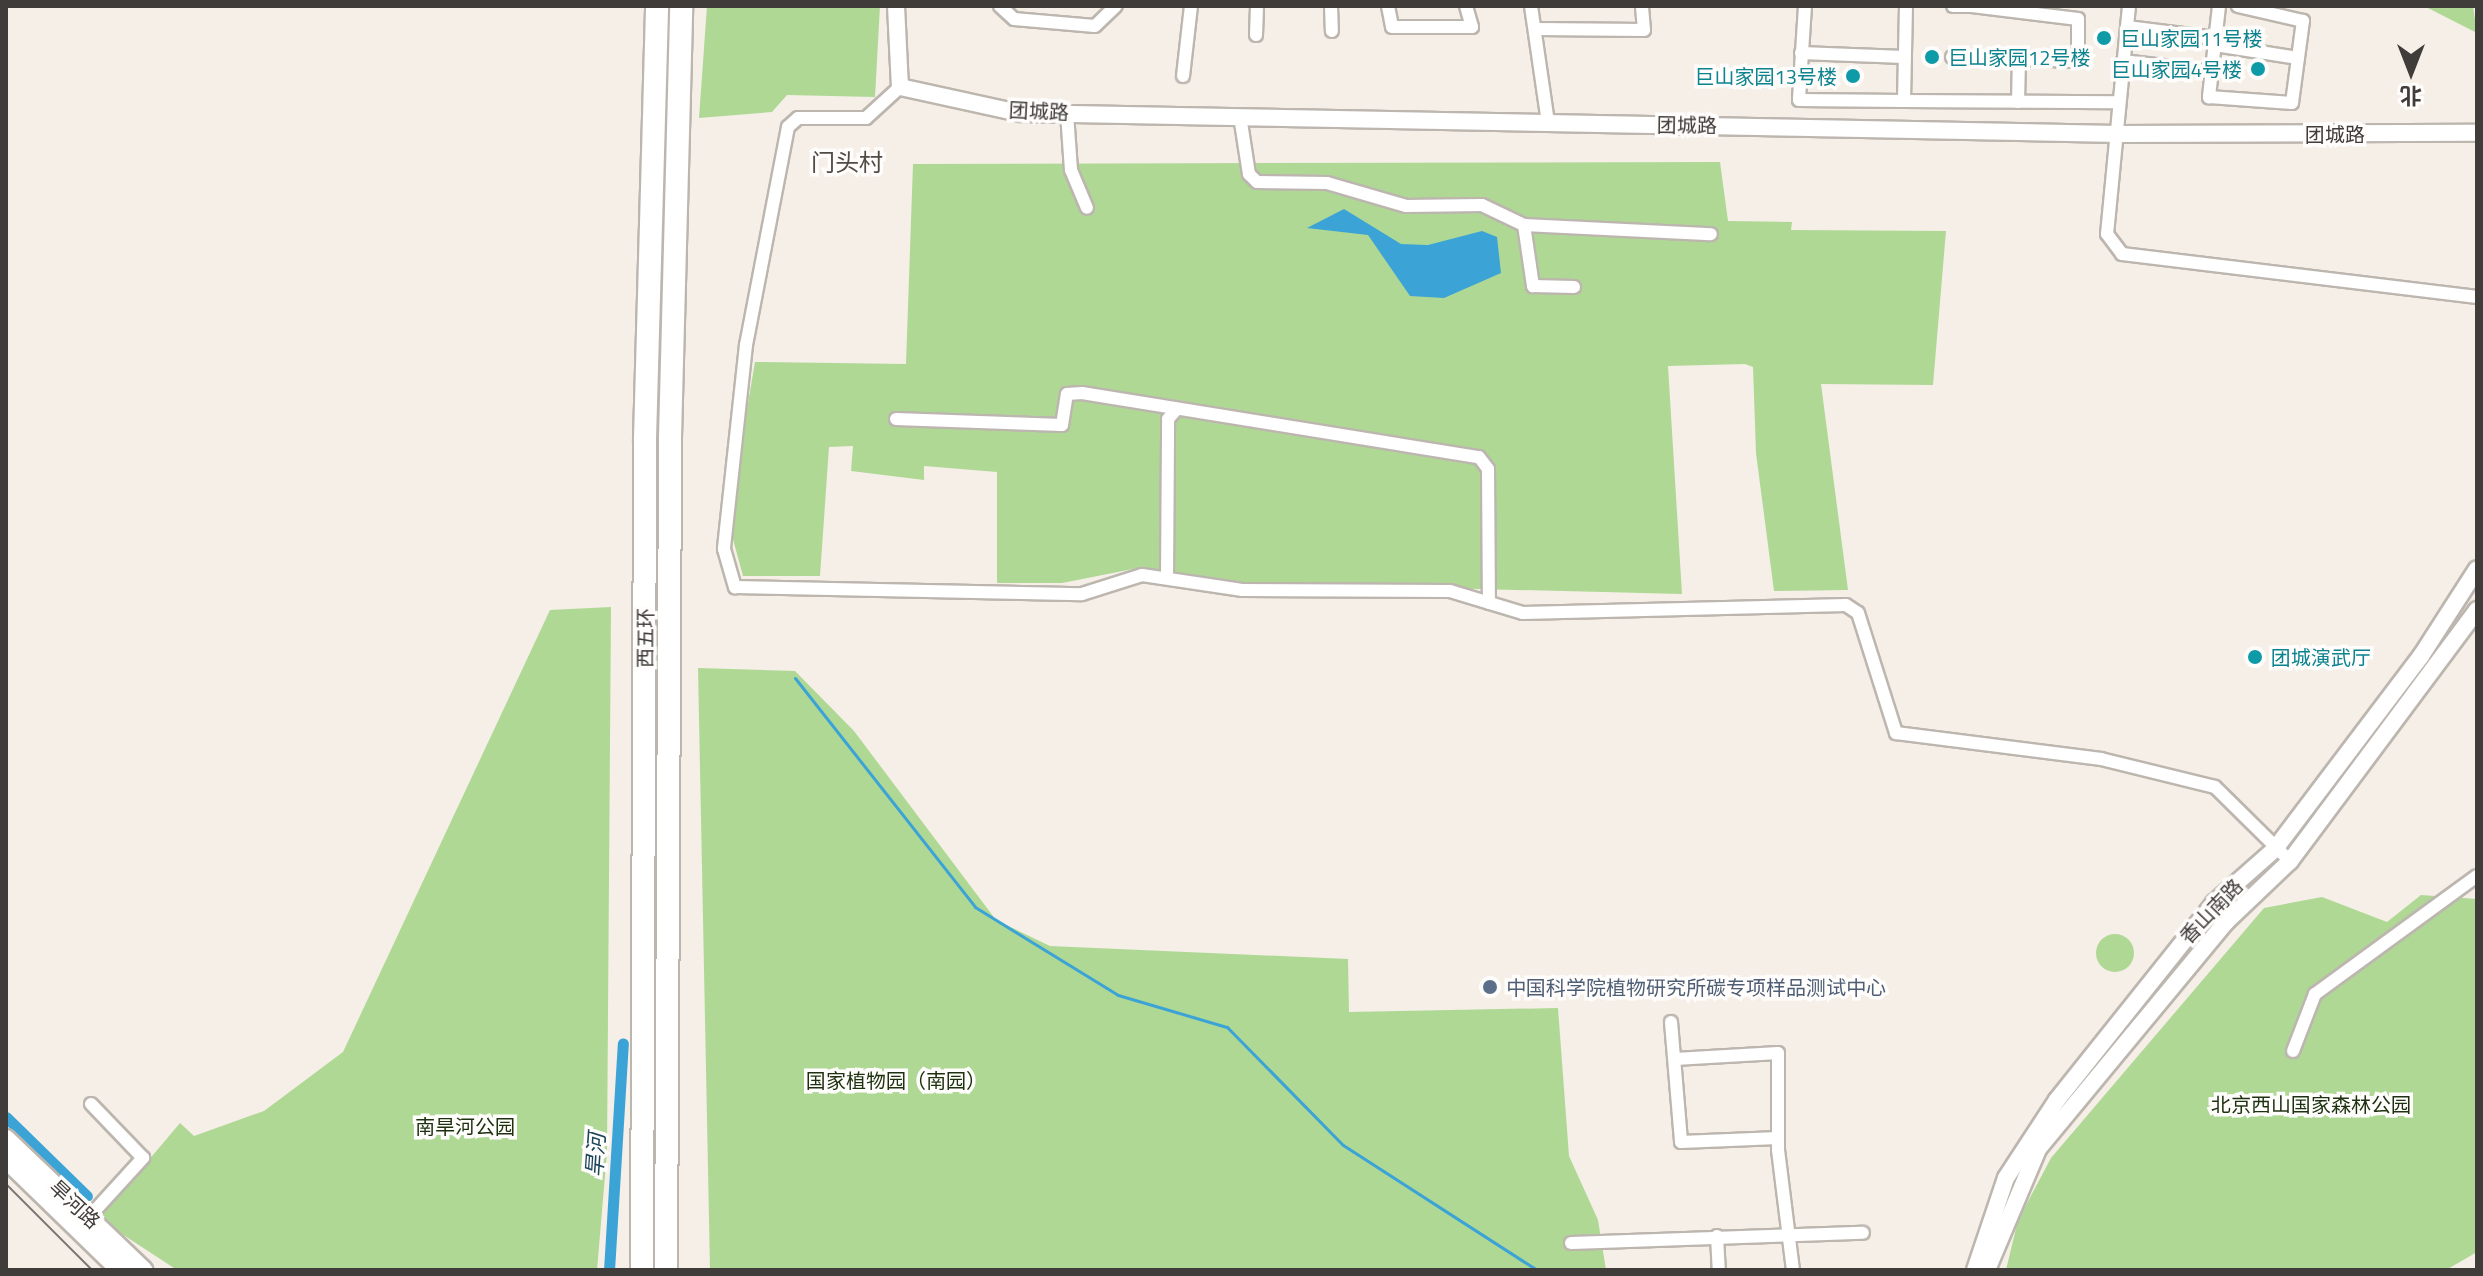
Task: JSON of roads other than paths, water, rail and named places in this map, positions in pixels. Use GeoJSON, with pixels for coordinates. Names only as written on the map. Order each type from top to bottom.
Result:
{"type":"FeatureCollection","features":[{"type":"Feature","properties":{"kind":"highway","name":"西五环"},"geometry":{"type":"LineString","coordinates":[[642,1270],[645,1211],[645,439],[657,6]]}},
{"type":"Feature","properties":{"kind":"highway","name":"西五环"},"geometry":{"type":"LineString","coordinates":[[666,1270],[671,1160],[670,437],[681,6]]}},
{"type":"Feature","properties":{"kind":"highway"},"geometry":{"type":"LineString","coordinates":[[671,1160],[680,1270]]}},
{"type":"Feature","properties":{"kind":"highway"},"geometry":{"type":"LineString","coordinates":[[635,1270],[645,1211]]}},
{"type":"Feature","properties":{"kind":"main road","name":"旱河路"},"geometry":{"type":"LineString","coordinates":[[6,1139],[90,1216],[143,1270]]}},
{"type":"Feature","properties":{"kind":"main road","name":"旱河路"},"geometry":{"type":"LineString","coordinates":[[6,1159],[120,1270]]}},
{"type":"Feature","properties":{"kind":"street"},"geometry":{"type":"LineString","coordinates":[[896,6],[900,87],[866,118],[798,118],[788,127],[746,345],[724,549],[735,587],[1082,594],[1142,575],[1242,590],[1450,591],[1523,613],[1846,605],[1858,613],[1896,733],[2101,759],[2215,787],[2290,861]]}},
{"type":"Feature","properties":{"kind":"street"},"geometry":{"type":"LineString","coordinates":[[1000,6],[1014,19],[1095,26],[1116,6]]}},
{"type":"Feature","properties":{"kind":"street"},"geometry":{"type":"LineString","coordinates":[[1183,76],[1191,6]]}},
{"type":"Feature","properties":{"kind":"street"},"geometry":{"type":"LineString","coordinates":[[1256,35],[1257,6]]}},
{"type":"Feature","properties":{"kind":"street"},"geometry":{"type":"LineString","coordinates":[[1331,6],[1332,31]]}},
{"type":"Feature","properties":{"kind":"street"},"geometry":{"type":"LineString","coordinates":[[1388,6],[1392,27],[1472,27],[1466,6]]}},
{"type":"Feature","properties":{"kind":"street"},"geometry":{"type":"LineString","coordinates":[[1531,6],[1537,29],[1548,122]]}},
{"type":"Feature","properties":{"kind":"street"},"geometry":{"type":"LineString","coordinates":[[1537,29],[1644,30],[1642,6]]}},
{"type":"Feature","properties":{"kind":"street"},"geometry":{"type":"LineString","coordinates":[[1805,6],[1799,100],[2119,102]]}},
{"type":"Feature","properties":{"kind":"street"},"geometry":{"type":"LineString","coordinates":[[1904,101],[1906,6]]}},
{"type":"Feature","properties":{"kind":"street"},"geometry":{"type":"LineString","coordinates":[[1952,57],[2078,61],[2078,19],[1953,6]]}},
{"type":"Feature","properties":{"kind":"street"},"geometry":{"type":"LineString","coordinates":[[2129,6],[2107,234],[2122,254],[2477,297]]}},
{"type":"Feature","properties":{"kind":"street"},"geometry":{"type":"LineString","coordinates":[[2219,6],[2209,97],[2292,103],[2303,21],[2238,6]]}},
{"type":"Feature","properties":{"kind":"street"},"geometry":{"type":"LineString","coordinates":[[2127,27],[2298,58]]}},
{"type":"Feature","properties":{"kind":"street"},"geometry":{"type":"LineString","coordinates":[[1801,53],[1904,57]]}},
{"type":"Feature","properties":{"kind":"street"},"geometry":{"type":"LineString","coordinates":[[2018,102],[2019,59]]}},
{"type":"Feature","properties":{"kind":"street"},"geometry":{"type":"LineString","coordinates":[[2123,61],[2212,72]]}},
{"type":"Feature","properties":{"kind":"street","name":"团城路"},"geometry":{"type":"LineString","coordinates":[[900,87],[1019,113],[2118,134],[2477,133]]}},
{"type":"Feature","properties":{"kind":"street"},"geometry":{"type":"LineString","coordinates":[[1067,113],[1071,170],[1087,208]]}},
{"type":"Feature","properties":{"kind":"street"},"geometry":{"type":"LineString","coordinates":[[1240,116],[1249,174],[1257,182],[1327,183],[1406,206],[1482,205],[1524,225],[1711,234]]}},
{"type":"Feature","properties":{"kind":"street"},"geometry":{"type":"LineString","coordinates":[[1524,225],[1533,286],[1574,287]]}},
{"type":"Feature","properties":{"kind":"street"},"geometry":{"type":"LineString","coordinates":[[896,419],[1062,425],[1067,394],[1082,393],[1479,457],[1488,469],[1489,603]]}},
{"type":"Feature","properties":{"kind":"street"},"geometry":{"type":"LineString","coordinates":[[1167,578],[1168,419],[1176,410]]}},
{"type":"Feature","properties":{"kind":"street","name":"香山南路"},"geometry":{"type":"LineString","coordinates":[[1975,1270],[2006,1178],[2043,1120],[2214,903],[2275,849],[2477,569]]}},
{"type":"Feature","properties":{"kind":"street","name":"香山南路"},"geometry":{"type":"LineString","coordinates":[[1987,1270],[2012,1198],[2038,1149],[2177,978],[2290,861],[2477,610]]}},
{"type":"Feature","properties":{"kind":"street"},"geometry":{"type":"LineString","coordinates":[[2293,1051],[2315,994],[2477,876]]}},
{"type":"Feature","properties":{"kind":"street"},"geometry":{"type":"LineString","coordinates":[[1671,1022],[1681,1142],[1778,1138]]}},
{"type":"Feature","properties":{"kind":"street"},"geometry":{"type":"LineString","coordinates":[[1675,1059],[1778,1053],[1778,1138],[1793,1270]]}},
{"type":"Feature","properties":{"kind":"street"},"geometry":{"type":"LineString","coordinates":[[90,1216],[143,1158],[91,1104]]}},
{"type":"Feature","properties":{"kind":"street"},"geometry":{"type":"LineString","coordinates":[[1571,1243],[1863,1233]]}},
{"type":"Feature","properties":{"kind":"street"},"geometry":{"type":"LineString","coordinates":[[1717,1236],[1719,1270]]}},
{"type":"Feature","properties":{"kind":"water"},"geometry":{"type":"Polygon","coordinates":[[[1344,209],[1401,244],[1428,245],[1482,231],[1497,237],[1501,273],[1444,298],[1410,296],[1368,235],[1307,228],[1344,209]]]}},
{"type":"Feature","properties":{"kind":"waterway"},"geometry":{"type":"LineString","coordinates":[[795,678],[975,907],[1118,995],[1227,1027],[1343,1145],[1537,1270]]}},
{"type":"Feature","properties":{"kind":"waterway","name":"旱河"},"geometry":{"type":"LineString","coordinates":[[609,1270],[623,1043]]}},
{"type":"Feature","properties":{"kind":"waterway","name":"旱河"},"geometry":{"type":"LineString","coordinates":[[6,1117],[87,1196]]}},
{"type":"Feature","properties":{"kind":"tram line"},"geometry":{"type":"LineString","coordinates":[[6,1184],[92,1270]]}},
{"type":"Feature","properties":{"kind":"place","name":"巨山家园11号楼"},"geometry":{"type":"Point","coordinates":[2104,38]}},
{"type":"Feature","properties":{"kind":"place","name":"巨山家园12号楼"},"geometry":{"type":"Point","coordinates":[1932,57]}},
{"type":"Feature","properties":{"kind":"place","name":"巨山家园4号楼"},"geometry":{"type":"Point","coordinates":[2258,69]}},
{"type":"Feature","properties":{"kind":"place","name":"巨山家园13号楼"},"geometry":{"type":"Point","coordinates":[1853,76]}},
{"type":"Feature","properties":{"kind":"place","name":"团城演武厅"},"geometry":{"type":"Point","coordinates":[2255,657]}},
{"type":"Feature","properties":{"kind":"place","name":"中国科学院植物研究所碳专项样品测试中心"},"geometry":{"type":"Point","coordinates":[1490,987]}},
{"type":"Feature","properties":{"kind":"district","name":"门头村"},"geometry":{"type":"Point","coordinates":[847,163]}},
{"type":"Feature","properties":{"kind":"park label","name":"国家植物园（南园）"},"geometry":{"type":"Point","coordinates":[896,1080]}},
{"type":"Feature","properties":{"kind":"park label","name":"北京西山国家森林公园"},"geometry":{"type":"Point","coordinates":[2311,1104]}},
{"type":"Feature","properties":{"kind":"park label","name":"南旱河公园"},"geometry":{"type":"Point","coordinates":[465,1126]}}]}
